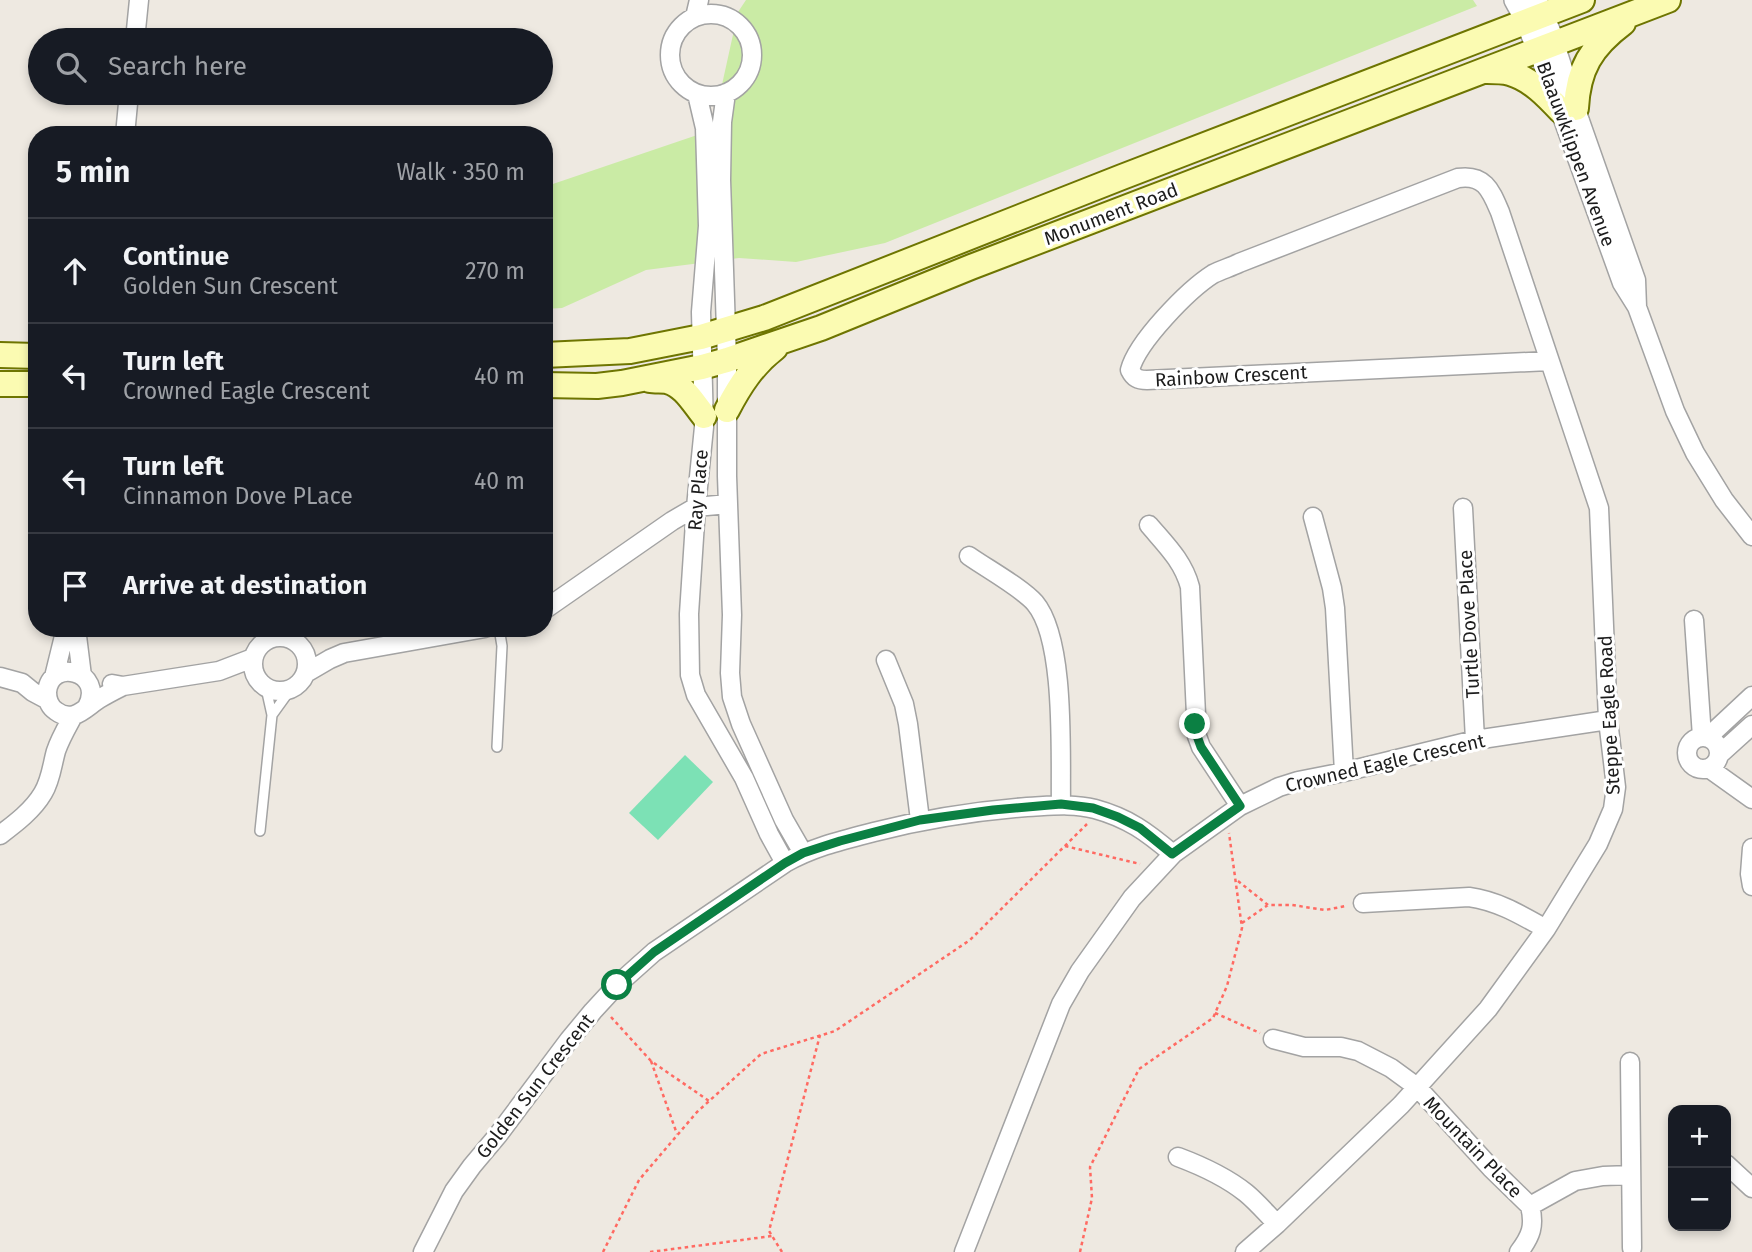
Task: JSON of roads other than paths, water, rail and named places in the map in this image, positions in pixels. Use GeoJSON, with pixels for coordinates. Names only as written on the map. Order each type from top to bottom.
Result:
{"type":"FeatureCollection","features":[{"type":"Feature","properties":{"kind":"main road","name":"Monument Road"},"geometry":{"type":"LineString","coordinates":[[553,355],[629,351],[701,337],[764,318],[1122,177],[1530,9],[1582,0]]}},
{"type":"Feature","properties":{"kind":"main road","name":"Monument Road"},"geometry":{"type":"LineString","coordinates":[[553,385],[597,386],[642,380],[727,360],[821,328],[971,267],[1668,0]]}},
{"type":"Feature","properties":{"kind":"main road"},"geometry":{"type":"LineString","coordinates":[[1487,71],[1509,73],[1524,79],[1569,110],[1587,60],[1608,35],[1640,10]]}},
{"type":"Feature","properties":{"kind":"main road"},"geometry":{"type":"LineString","coordinates":[[642,380],[667,381],[676,385],[716,413],[763,357],[786,338]]}},
{"type":"Feature","properties":{"kind":"main road"},"geometry":{"type":"LineString","coordinates":[[0,355],[28,356]]}},
{"type":"Feature","properties":{"kind":"main road"},"geometry":{"type":"LineString","coordinates":[[0,384],[28,384]]}},
{"type":"Feature","properties":{"kind":"street"},"geometry":{"type":"LineString","coordinates":[[136,28],[139,0]]}},
{"type":"Feature","properties":{"kind":"street"},"geometry":{"type":"LineString","coordinates":[[721,0],[727,18]]}},
{"type":"Feature","properties":{"kind":"street"},"geometry":{"type":"LineString","coordinates":[[697,9],[734,21],[744,30],[750,41],[751,67],[745,79],[726,93],[711,96],[697,94],[685,87],[676,76],[671,63],[670,49],[675,36],[697,9]]}},
{"type":"Feature","properties":{"kind":"street","name":"Blaauwklippen Avenue"},"geometry":{"type":"LineString","coordinates":[[1530,9],[1547,47],[1569,110],[1622,283],[1637,307],[1675,411],[1695,453],[1724,500],[1752,536]]}},
{"type":"Feature","properties":{"kind":"street","name":"Ray Place"},"geometry":{"type":"LineString","coordinates":[[726,93],[722,122],[721,180],[727,360],[696,507],[688,651],[690,675],[696,695],[744,778],[785,863]]}},
{"type":"Feature","properties":{"kind":"street","name":"Ray Place"},"geometry":{"type":"LineString","coordinates":[[697,94],[705,128],[708,181],[708,226],[701,312],[702,367],[716,413],[728,504],[732,696],[741,724],[784,820],[803,853]]}},
{"type":"Feature","properties":{"kind":"street"},"geometry":{"type":"LineString","coordinates":[[126,126],[129,105]]}},
{"type":"Feature","properties":{"kind":"street","name":"Rainbow Crescent"},"geometry":{"type":"LineString","coordinates":[[1487,186],[1479,179],[1468,176],[1458,178],[1214,274],[1190,293],[1149,337],[1137,352],[1130,370],[1139,380],[1147,380],[1549,361]]}},
{"type":"Feature","properties":{"kind":"street","name":"Steppe Eagle Road"},"geometry":{"type":"LineString","coordinates":[[1245,1252],[1417,1087],[1488,1009],[1546,929],[1598,844],[1613,808],[1616,787],[1608,720],[1600,508],[1500,212],[1487,186]]}},
{"type":"Feature","properties":{"kind":"street"},"geometry":{"type":"LineString","coordinates":[[553,604],[671,521],[696,507],[728,504]]}},
{"type":"Feature","properties":{"kind":"street","name":"Turtle Dove Place"},"geometry":{"type":"LineString","coordinates":[[1463,508],[1475,740]]}},
{"type":"Feature","properties":{"kind":"street"},"geometry":{"type":"LineString","coordinates":[[1313,517],[1335,608],[1344,772]]}},
{"type":"Feature","properties":{"kind":"street"},"geometry":{"type":"LineString","coordinates":[[1149,525],[1186,572],[1190,587],[1197,736],[1233,810]]}},
{"type":"Feature","properties":{"kind":"street"},"geometry":{"type":"LineString","coordinates":[[969,556],[1035,603],[1052,639],[1058,683],[1061,804]]}},
{"type":"Feature","properties":{"kind":"street"},"geometry":{"type":"LineString","coordinates":[[1694,620],[1705,737]]}},
{"type":"Feature","properties":{"kind":"street"},"geometry":{"type":"LineString","coordinates":[[57,749],[47,690],[53,679],[64,637]]}},
{"type":"Feature","properties":{"kind":"street"},"geometry":{"type":"LineString","coordinates":[[0,835],[27,813],[44,792],[57,749],[92,694],[85,678],[78,637]]}},
{"type":"Feature","properties":{"kind":"street"},"geometry":{"type":"LineString","coordinates":[[258,674],[256,651],[260,644],[271,637]]}},
{"type":"Feature","properties":{"kind":"street"},"geometry":{"type":"LineString","coordinates":[[306,673],[344,653],[434,637]]}},
{"type":"Feature","properties":{"kind":"street"},"geometry":{"type":"LineString","coordinates":[[22,683],[62,715],[80,712],[123,686],[219,671],[258,674],[282,692],[290,690],[303,680],[306,673],[306,657],[298,640]]}},
{"type":"Feature","properties":{"kind":"street"},"geometry":{"type":"LineString","coordinates":[[298,640],[344,653]]}},
{"type":"Feature","properties":{"kind":"street"},"geometry":{"type":"LineString","coordinates":[[886,660],[904,704],[920,820]]}},
{"type":"Feature","properties":{"kind":"street"},"geometry":{"type":"LineString","coordinates":[[0,677],[22,683],[53,679],[68,671],[85,678],[123,686]]}},
{"type":"Feature","properties":{"kind":"street"},"geometry":{"type":"LineString","coordinates":[[700,703],[732,696]]}},
{"type":"Feature","properties":{"kind":"street"},"geometry":{"type":"LineString","coordinates":[[1752,696],[1705,737],[1697,738],[1688,746],[1689,762],[1699,769],[1715,761],[1752,725]]}},
{"type":"Feature","properties":{"kind":"street","name":"Crowned Eagle Crescent"},"geometry":{"type":"LineString","coordinates":[[964,1252],[1069,988],[1132,898],[1172,854],[1233,810],[1279,787],[1298,781],[1475,740],[1608,720]]}},
{"type":"Feature","properties":{"kind":"street"},"geometry":{"type":"LineString","coordinates":[[1705,737],[1717,744],[1715,761]]}},
{"type":"Feature","properties":{"kind":"street"},"geometry":{"type":"LineString","coordinates":[[1715,761],[1752,799]]}},
{"type":"Feature","properties":{"kind":"street"},"geometry":{"type":"LineString","coordinates":[[754,798],[772,791]]}},
{"type":"Feature","properties":{"kind":"street","name":"Golden Sun Crescent"},"geometry":{"type":"LineString","coordinates":[[423,1252],[460,1182],[569,1040],[617,985],[654,952],[803,853],[920,820],[1061,804],[1118,817],[1140,828],[1172,854]]}},
{"type":"Feature","properties":{"kind":"street"},"geometry":{"type":"LineString","coordinates":[[1752,848],[1752,886]]}},
{"type":"Feature","properties":{"kind":"street"},"geometry":{"type":"LineString","coordinates":[[1363,903],[1469,897],[1500,904],[1546,929]]}},
{"type":"Feature","properties":{"kind":"street","name":"Mountain Place"},"geometry":{"type":"LineString","coordinates":[[1273,1039],[1304,1047],[1341,1047],[1358,1051],[1391,1068],[1417,1087],[1491,1168],[1530,1206]]}},
{"type":"Feature","properties":{"kind":"street"},"geometry":{"type":"LineString","coordinates":[[1630,1062],[1632,1248]]}},
{"type":"Feature","properties":{"kind":"street"},"geometry":{"type":"LineString","coordinates":[[1178,1157],[1230,1181],[1277,1224]]}},
{"type":"Feature","properties":{"kind":"street"},"geometry":{"type":"LineString","coordinates":[[1730,1168],[1752,1188]]}},
{"type":"Feature","properties":{"kind":"street"},"geometry":{"type":"LineString","coordinates":[[1519,1252],[1531,1231],[1533,1219],[1530,1206],[1575,1181],[1631,1175]]}},
{"type":"Feature","properties":{"kind":"lane"},"geometry":{"type":"LineString","coordinates":[[497,747],[500,637]]}},
{"type":"Feature","properties":{"kind":"lane"},"geometry":{"type":"LineString","coordinates":[[258,674],[272,715],[260,831]]}},
{"type":"Feature","properties":{"kind":"lane"},"geometry":{"type":"LineString","coordinates":[[272,715],[290,690]]}}]}
